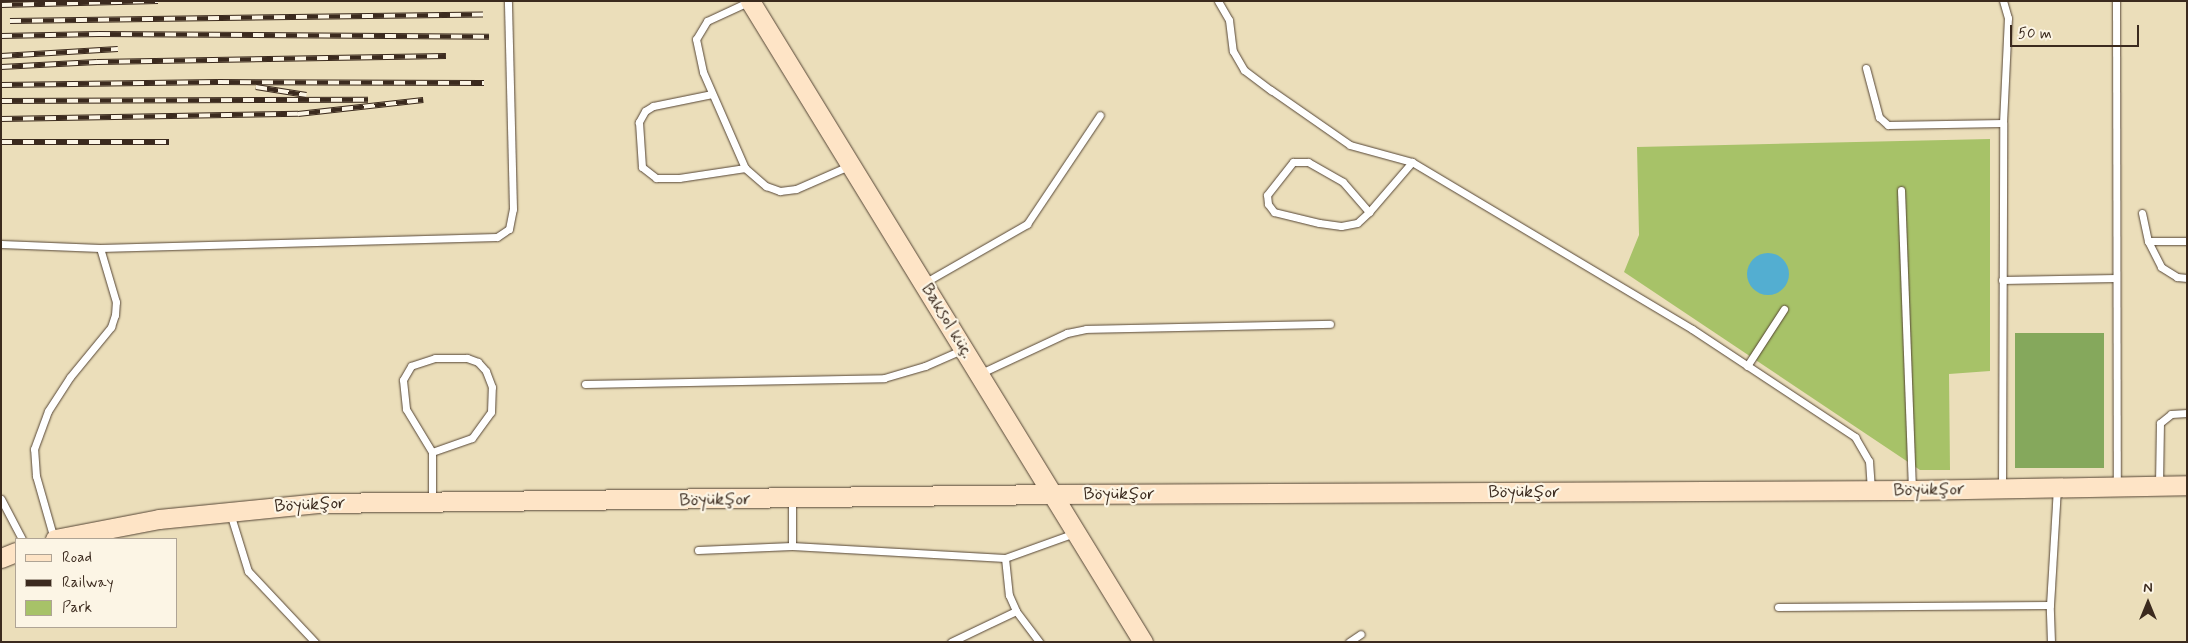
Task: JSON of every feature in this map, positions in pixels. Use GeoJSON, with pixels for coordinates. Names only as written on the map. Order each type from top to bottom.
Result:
{"type":"FeatureCollection","features":[{"type":"Feature","properties":{"kind":"street","name":"Baksol küç."},"geometry":{"type":"LineString","coordinates":[[750,1],[1143,642]]}},
{"type":"Feature","properties":{"kind":"street","name":"Böyükşor"},"geometry":{"type":"LineString","coordinates":[[59,538],[158,519],[230,510],[320,503],[792,499],[1052,494],[1912,490],[2187,485]]}},
{"type":"Feature","properties":{"kind":"street"},"geometry":{"type":"LineString","coordinates":[[1,558],[15,552]]}},
{"type":"Feature","properties":{"kind":"lane"},"geometry":{"type":"LineString","coordinates":[[1,244],[100,248],[497,237],[508,229],[513,209],[508,1]]}},
{"type":"Feature","properties":{"kind":"lane"},"geometry":{"type":"LineString","coordinates":[[750,1],[708,21],[696,39],[696,51],[712,94],[744,168],[766,186],[780,191],[796,188],[851,164]]}},
{"type":"Feature","properties":{"kind":"lane"},"geometry":{"type":"LineString","coordinates":[[1218,1],[1229,20],[1233,51],[1244,70],[1350,145],[1412,162],[1692,329],[1855,437],[1869,461],[1871,490]]}},
{"type":"Feature","properties":{"kind":"lane"},"geometry":{"type":"LineString","coordinates":[[2002,488],[2003,123],[2008,18],[2003,1]]}},
{"type":"Feature","properties":{"kind":"lane"},"geometry":{"type":"LineString","coordinates":[[2116,1],[2116,487]]}},
{"type":"Feature","properties":{"kind":"lane"},"geometry":{"type":"LineString","coordinates":[[1866,68],[1879,117],[1888,125],[2003,123]]}},
{"type":"Feature","properties":{"kind":"lane"},"geometry":{"type":"LineString","coordinates":[[712,94],[654,106],[645,111],[640,122],[642,167],[656,178],[679,178],[744,168]]}},
{"type":"Feature","properties":{"kind":"lane"},"geometry":{"type":"LineString","coordinates":[[924,283],[1027,224],[1100,115]]}},
{"type":"Feature","properties":{"kind":"lane"},"geometry":{"type":"LineString","coordinates":[[1369,212],[1343,182],[1308,162],[1293,162],[1282,172],[1267,195],[1268,204],[1274,212],[1319,223],[1349,225],[1357,223],[1369,212],[1412,162]]}},
{"type":"Feature","properties":{"kind":"lane"},"geometry":{"type":"LineString","coordinates":[[1902,190],[1912,490]]}},
{"type":"Feature","properties":{"kind":"lane"},"geometry":{"type":"LineString","coordinates":[[2142,213],[2148,241],[2161,268],[2177,277],[2187,278]]}},
{"type":"Feature","properties":{"kind":"lane"},"geometry":{"type":"LineString","coordinates":[[2148,241],[2187,241]]}},
{"type":"Feature","properties":{"kind":"lane"},"geometry":{"type":"LineString","coordinates":[[54,538],[36,476],[34,449],[48,411],[70,377],[111,327],[115,315],[116,302],[100,248]]}},
{"type":"Feature","properties":{"kind":"lane"},"geometry":{"type":"LineString","coordinates":[[2002,280],[2116,278]]}},
{"type":"Feature","properties":{"kind":"lane"},"geometry":{"type":"LineString","coordinates":[[1747,366],[1784,309]]}},
{"type":"Feature","properties":{"kind":"lane"},"geometry":{"type":"LineString","coordinates":[[979,374],[1067,333],[1086,329],[1330,324]]}},
{"type":"Feature","properties":{"kind":"lane"},"geometry":{"type":"LineString","coordinates":[[585,384],[884,378],[925,366],[964,349]]}},
{"type":"Feature","properties":{"kind":"lane"},"geometry":{"type":"LineString","coordinates":[[432,452],[472,438],[491,412],[492,387],[486,371],[478,362],[467,358],[435,358],[411,366],[406,373],[402,390],[406,409],[432,452],[432,502]]}},
{"type":"Feature","properties":{"kind":"lane"},"geometry":{"type":"LineString","coordinates":[[2159,486],[2160,424],[2171,414],[2187,413]]}},
{"type":"Feature","properties":{"kind":"lane"},"geometry":{"type":"LineString","coordinates":[[2051,642],[2050,605],[2057,488]]}},
{"type":"Feature","properties":{"kind":"lane"},"geometry":{"type":"LineString","coordinates":[[1,499],[21,538]]}},
{"type":"Feature","properties":{"kind":"lane"},"geometry":{"type":"LineString","coordinates":[[792,499],[792,546]]}},
{"type":"Feature","properties":{"kind":"lane"},"geometry":{"type":"LineString","coordinates":[[230,510],[248,572],[315,642]]}},
{"type":"Feature","properties":{"kind":"lane"},"geometry":{"type":"LineString","coordinates":[[698,550],[792,546],[1005,558],[1076,533]]}},
{"type":"Feature","properties":{"kind":"lane"},"geometry":{"type":"LineString","coordinates":[[1005,558],[1009,595],[1016,611],[1039,642]]}},
{"type":"Feature","properties":{"kind":"lane"},"geometry":{"type":"LineString","coordinates":[[1778,606],[2050,605]]}},
{"type":"Feature","properties":{"kind":"lane"},"geometry":{"type":"LineString","coordinates":[[951,642],[1016,611]]}},
{"type":"Feature","properties":{"kind":"lane"},"geometry":{"type":"LineString","coordinates":[[1348,642],[1361,634]]}},
{"type":"Feature","properties":{"kind":"green space"},"geometry":{"type":"Polygon","coordinates":[[[1990,139],[1990,371],[1949,374],[1950,470],[1920,470],[1624,272],[1639,235],[1637,147],[1990,139]]]}},
{"type":"Feature","properties":{"kind":"green space"},"geometry":{"type":"Polygon","coordinates":[[[2015,333],[2104,333],[2104,468],[2015,468],[2015,333]]]}},
{"type":"Feature","properties":{"kind":"water"},"geometry":{"type":"Polygon","coordinates":[[[1768,253],[1783,259],[1789,274],[1783,289],[1768,295],[1753,289],[1747,274],[1753,259],[1768,253]]]}},
{"type":"Feature","properties":{"kind":"railway"},"geometry":{"type":"LineString","coordinates":[[1,5],[158,1]]}},
{"type":"Feature","properties":{"kind":"railway"},"geometry":{"type":"LineString","coordinates":[[10,21],[483,14]]}},
{"type":"Feature","properties":{"kind":"railway"},"geometry":{"type":"LineString","coordinates":[[1,36],[99,34],[489,37]]}},
{"type":"Feature","properties":{"kind":"railway"},"geometry":{"type":"LineString","coordinates":[[1,56],[118,49]]}},
{"type":"Feature","properties":{"kind":"railway"},"geometry":{"type":"LineString","coordinates":[[1,67],[97,62],[446,56]]}},
{"type":"Feature","properties":{"kind":"railway"},"geometry":{"type":"LineString","coordinates":[[1,85],[218,82],[484,83]]}},
{"type":"Feature","properties":{"kind":"railway"},"geometry":{"type":"LineString","coordinates":[[256,87],[306,95]]}},
{"type":"Feature","properties":{"kind":"railway"},"geometry":{"type":"LineString","coordinates":[[1,101],[368,100]]}},
{"type":"Feature","properties":{"kind":"railway"},"geometry":{"type":"LineString","coordinates":[[1,119],[298,114],[423,100]]}},
{"type":"Feature","properties":{"kind":"railway"},"geometry":{"type":"LineString","coordinates":[[1,142],[169,142]]}}]}
